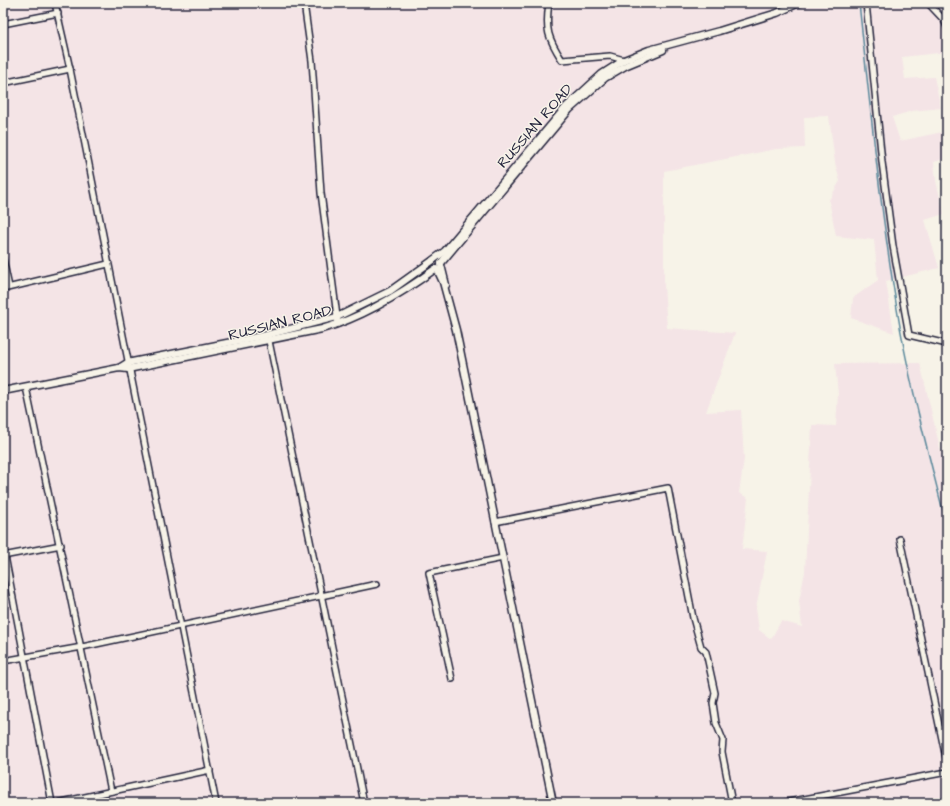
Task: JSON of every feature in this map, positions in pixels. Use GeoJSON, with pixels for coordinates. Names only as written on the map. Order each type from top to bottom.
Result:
{"type":"FeatureCollection","features":[{"type":"Feature","properties":{"kind":"main road","name":"RUSSIAN ROAD"},"geometry":{"type":"LineString","coordinates":[[3,391],[119,368],[266,335],[337,321],[390,291],[445,251],[566,107],[602,74],[624,60],[649,50],[679,43],[777,13],[799,3]]}},
{"type":"Feature","properties":{"kind":"main road","name":"RUSSIAN ROAD"},"geometry":{"type":"LineString","coordinates":[[128,366],[269,341],[337,321],[389,300],[438,267],[570,110],[591,90],[605,78],[627,65],[679,43]]}},
{"type":"Feature","properties":{"kind":"main road"},"geometry":{"type":"LineString","coordinates":[[432,261],[437,259],[456,330],[553,803]]}},
{"type":"Feature","properties":{"kind":"street"},"geometry":{"type":"LineString","coordinates":[[55,3],[70,69],[216,803]]}},
{"type":"Feature","properties":{"kind":"street"},"geometry":{"type":"LineString","coordinates":[[304,3],[312,61],[320,193],[337,321]]}},
{"type":"Feature","properties":{"kind":"street"},"geometry":{"type":"LineString","coordinates":[[549,3],[547,20],[550,40],[562,60],[610,56],[624,60]]}},
{"type":"Feature","properties":{"kind":"street"},"geometry":{"type":"LineString","coordinates":[[866,3],[882,162],[893,246],[909,334],[947,344]]}},
{"type":"Feature","properties":{"kind":"street"},"geometry":{"type":"LineString","coordinates":[[928,3],[944,20],[947,27]]}},
{"type":"Feature","properties":{"kind":"street"},"geometry":{"type":"LineString","coordinates":[[3,24],[58,13]]}},
{"type":"Feature","properties":{"kind":"street"},"geometry":{"type":"LineString","coordinates":[[3,83],[70,69]]}},
{"type":"Feature","properties":{"kind":"street"},"geometry":{"type":"LineString","coordinates":[[3,259],[6,288],[108,264]]}},
{"type":"Feature","properties":{"kind":"street"},"geometry":{"type":"LineString","coordinates":[[269,341],[364,803]]}},
{"type":"Feature","properties":{"kind":"street"},"geometry":{"type":"LineString","coordinates":[[26,387],[61,545],[111,790]]}},
{"type":"Feature","properties":{"kind":"street"},"geometry":{"type":"LineString","coordinates":[[495,522],[668,488],[693,618],[701,646],[706,652],[715,693],[713,703],[716,723],[723,740],[722,752],[732,803]]}},
{"type":"Feature","properties":{"kind":"street"},"geometry":{"type":"LineString","coordinates":[[900,539],[947,763]]}},
{"type":"Feature","properties":{"kind":"street"},"geometry":{"type":"LineString","coordinates":[[52,803],[4,556],[61,545]]}},
{"type":"Feature","properties":{"kind":"street"},"geometry":{"type":"LineString","coordinates":[[452,679],[429,573],[503,558]]}},
{"type":"Feature","properties":{"kind":"street"},"geometry":{"type":"LineString","coordinates":[[3,661],[82,647],[377,584]]}},
{"type":"Feature","properties":{"kind":"street"},"geometry":{"type":"LineString","coordinates":[[57,803],[111,790],[210,770]]}},
{"type":"Feature","properties":{"kind":"street"},"geometry":{"type":"LineString","coordinates":[[783,803],[947,772]]}},
{"type":"Feature","properties":{"kind":"shaded area"},"geometry":{"type":"Polygon","coordinates":[[[3,3],[947,3],[947,52],[902,57],[905,79],[934,77],[941,108],[912,111],[892,117],[900,141],[947,131],[947,158],[934,162],[936,181],[944,214],[925,220],[939,268],[886,281],[894,333],[851,318],[853,298],[878,280],[874,240],[836,236],[829,200],[840,181],[835,163],[829,116],[804,117],[805,148],[776,149],[664,171],[664,285],[667,328],[735,333],[706,412],[741,410],[744,459],[739,493],[748,498],[742,549],[767,551],[756,608],[759,630],[771,639],[781,621],[802,627],[799,601],[805,572],[812,425],[836,426],[838,394],[835,364],[920,363],[947,478],[947,803],[3,803],[3,3]]]}},
{"type":"Feature","properties":{"kind":"waterway"},"geometry":{"type":"LineString","coordinates":[[859,3],[880,195],[897,309],[913,392],[947,527]]}}]}
